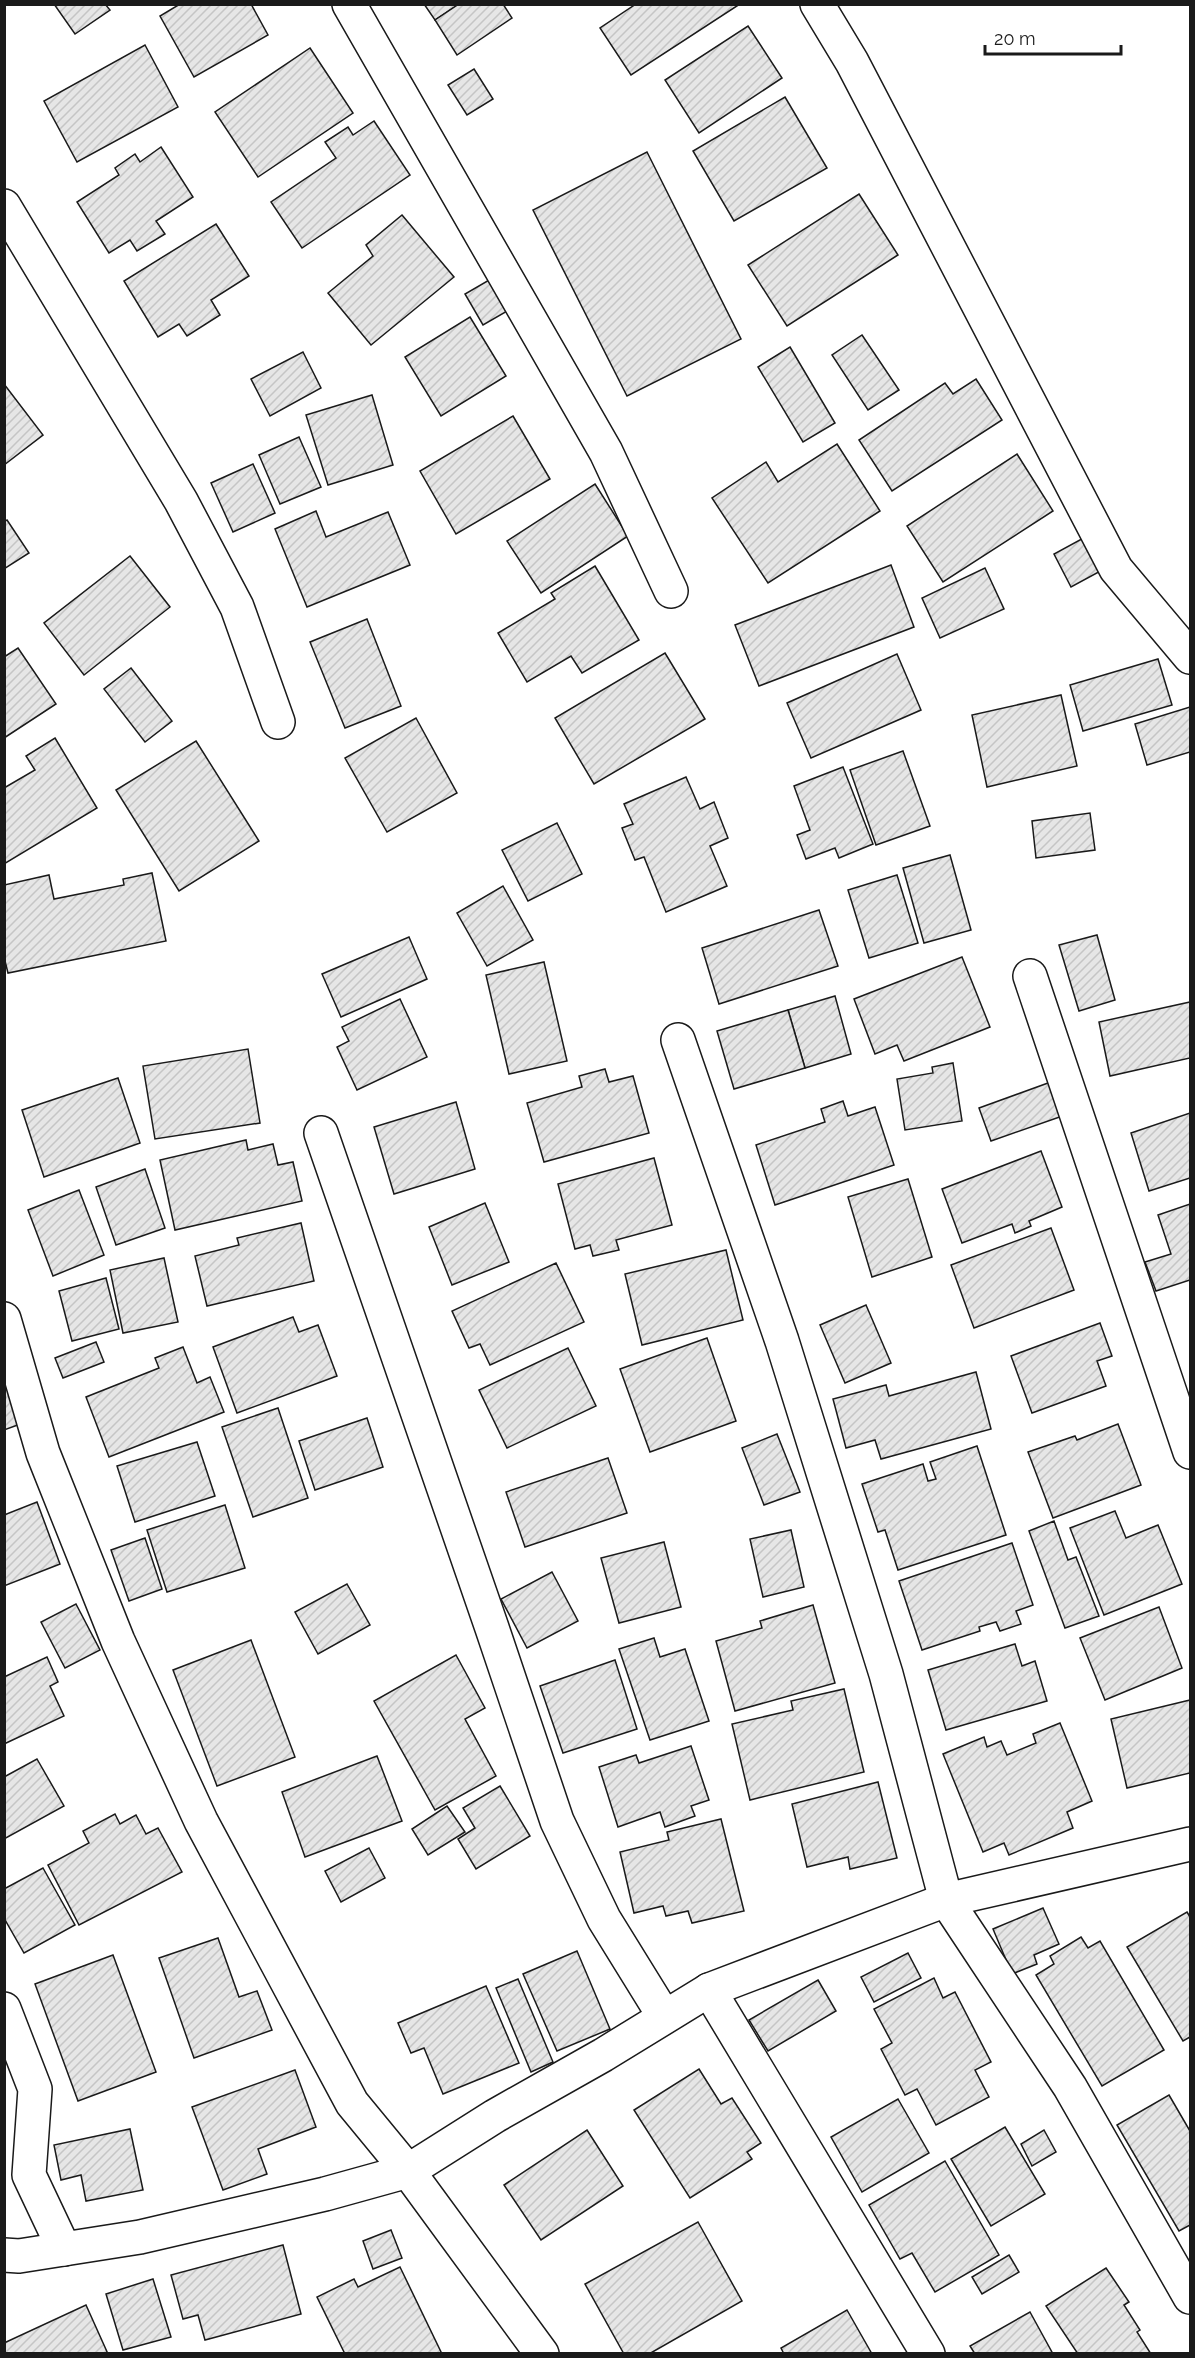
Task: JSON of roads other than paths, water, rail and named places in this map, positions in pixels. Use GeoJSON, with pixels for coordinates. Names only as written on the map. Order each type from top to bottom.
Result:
{"type":"FeatureCollection","features":[{"type":"Feature","properties":{"kind":"street"},"geometry":{"type":"LineString","coordinates":[[350,4],[606,452],[671,591]]}},
{"type":"Feature","properties":{"kind":"street"},"geometry":{"type":"LineString","coordinates":[[817,4],[852,62],[1116,569],[1191,657]]}},
{"type":"Feature","properties":{"kind":"street"},"geometry":{"type":"LineString","coordinates":[[4,206],[181,501],[237,607],[278,722]]}},
{"type":"Feature","properties":{"kind":"street"},"geometry":{"type":"LineString","coordinates":[[1030,976],[1191,1452]]}},
{"type":"Feature","properties":{"kind":"street"},"geometry":{"type":"LineString","coordinates":[[678,1040],[782,1341],[872,1629],[946,1900],[1070,2087],[1191,2297]]}},
{"type":"Feature","properties":{"kind":"street"},"geometry":{"type":"LineString","coordinates":[[321,1133],[557,1821],[604,1919],[664,2016]]}},
{"type":"Feature","properties":{"kind":"street"},"geometry":{"type":"LineString","coordinates":[[4,1319],[43,1453],[118,1641],[201,1821],[352,2103],[408,2171],[542,2354]]}},
{"type":"Feature","properties":{"kind":"street"},"geometry":{"type":"LineString","coordinates":[[4,2255],[19,2256],[140,2237],[325,2194],[408,2171],[495,2116],[603,2055],[708,1990],[946,1900],[1191,1844]]}},
{"type":"Feature","properties":{"kind":"street"},"geometry":{"type":"LineString","coordinates":[[708,1990],[928,2354]]}},
{"type":"Feature","properties":{"kind":"street"},"geometry":{"type":"LineString","coordinates":[[4,2009],[35,2089],[29,2175],[64,2249]]}}]}
